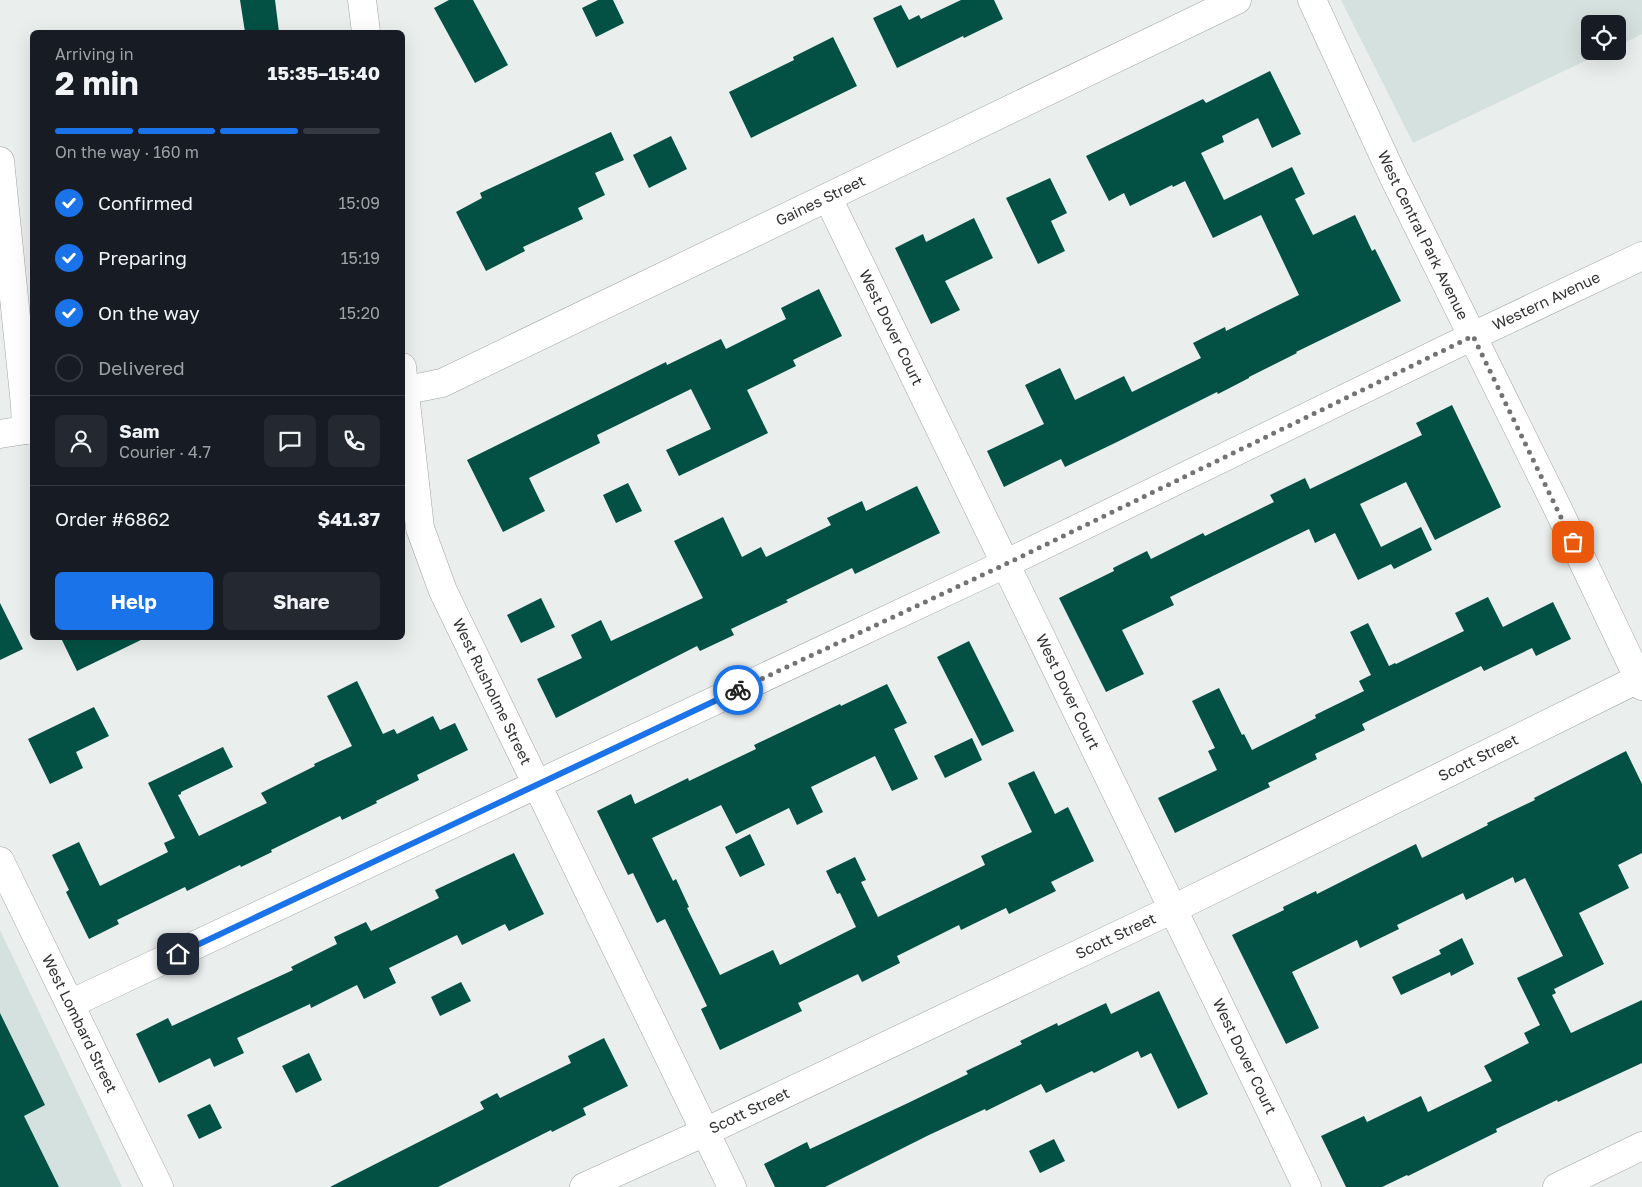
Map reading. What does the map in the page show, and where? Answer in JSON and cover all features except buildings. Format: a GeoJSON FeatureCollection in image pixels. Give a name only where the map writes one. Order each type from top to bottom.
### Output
{"type":"FeatureCollection","features":[{"type":"Feature","properties":{"kind":"street"},"geometry":{"type":"LineString","coordinates":[[362,0],[366,30]]}},
{"type":"Feature","properties":{"kind":"street","name":"Gaines Street"},"geometry":{"type":"LineString","coordinates":[[405,383],[442,383],[1237,0]]}},
{"type":"Feature","properties":{"kind":"street","name":"West Central Park Avenue"},"geometry":{"type":"LineString","coordinates":[[1312,0],[1393,176],[1641,680]]}},
{"type":"Feature","properties":{"kind":"street"},"geometry":{"type":"LineString","coordinates":[[0,161],[26,405],[19,431]]}},
{"type":"Feature","properties":{"kind":"street","name":"West Dover Court"},"geometry":{"type":"LineString","coordinates":[[828,198],[1307,1187]]}},
{"type":"Feature","properties":{"kind":"street","name":"Western Avenue"},"geometry":{"type":"LineString","coordinates":[[70,1004],[1006,564],[1473,336],[1642,256]]}},
{"type":"Feature","properties":{"kind":"street","name":"West Rusholme Street"},"geometry":{"type":"LineString","coordinates":[[405,400],[420,528],[443,591],[732,1187]]}},
{"type":"Feature","properties":{"kind":"street","name":"Scott Street"},"geometry":{"type":"LineString","coordinates":[[584,1187],[705,1132],[1173,909],[1641,680]]}},
{"type":"Feature","properties":{"kind":"street","name":"West Lombard Street"},"geometry":{"type":"LineString","coordinates":[[0,861],[159,1187]]}},
{"type":"Feature","properties":{"kind":"street"},"geometry":{"type":"LineString","coordinates":[[1557,1187],[1642,1146]]}},
{"type":"Feature","properties":{"kind":"shaded area"},"geometry":{"type":"Polygon","coordinates":[[[1341,0],[1642,0],[1642,34],[1626,42],[1626,15],[1581,15],[1581,60],[1587,60],[1413,143],[1341,0]]]}},
{"type":"Feature","properties":{"kind":"shaded area"},"geometry":{"type":"Polygon","coordinates":[[[0,930],[94,1127],[122,1187],[0,1187],[0,930]]]}},
{"type":"Feature","properties":{"kind":"way so far"},"geometry":{"type":"LineString","coordinates":[[738,690],[1006,564],[1473,336],[1573,542]]}},
{"type":"Feature","properties":{"kind":"route"},"geometry":{"type":"LineString","coordinates":[[178,954],[738,690]]}}]}
